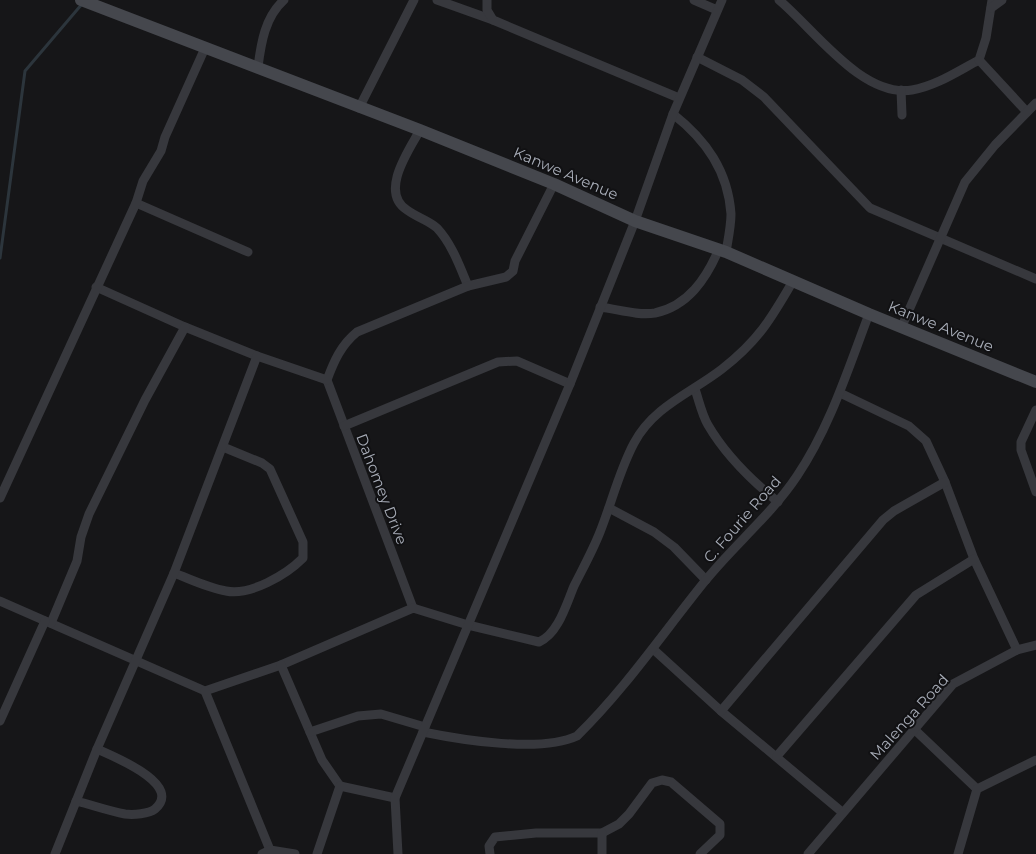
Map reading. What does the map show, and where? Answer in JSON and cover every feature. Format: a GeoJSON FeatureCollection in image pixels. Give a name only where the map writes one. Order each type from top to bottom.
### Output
{"type":"FeatureCollection","features":[{"type":"Feature","properties":{"kind":"main road","name":"Kanwe Avenue"},"geometry":{"type":"LineString","coordinates":[[81,0],[420,130],[554,184],[635,221],[722,251],[869,314],[1036,382]]}},
{"type":"Feature","properties":{"kind":"street"},"geometry":{"type":"LineString","coordinates":[[258,67],[262,36],[276,7],[284,0]]}},
{"type":"Feature","properties":{"kind":"street"},"geometry":{"type":"LineString","coordinates":[[359,108],[414,0]]}},
{"type":"Feature","properties":{"kind":"street"},"geometry":{"type":"LineString","coordinates":[[437,0],[493,20],[679,98]]}},
{"type":"Feature","properties":{"kind":"street"},"geometry":{"type":"LineString","coordinates":[[487,0],[487,10],[493,20]]}},
{"type":"Feature","properties":{"kind":"street"},"geometry":{"type":"LineString","coordinates":[[694,0],[718,10]]}},
{"type":"Feature","properties":{"kind":"street"},"geometry":{"type":"LineString","coordinates":[[398,854],[395,798],[570,384],[635,221],[679,98],[722,0]]}},
{"type":"Feature","properties":{"kind":"street"},"geometry":{"type":"LineString","coordinates":[[779,0],[849,67],[868,81],[901,90],[912,90],[932,84],[979,60],[986,38],[991,4],[1002,0]]}},
{"type":"Feature","properties":{"kind":"street"},"geometry":{"type":"LineString","coordinates":[[0,498],[136,203],[143,181],[161,151],[165,137],[205,48]]}},
{"type":"Feature","properties":{"kind":"street"},"geometry":{"type":"LineString","coordinates":[[697,58],[742,80],[764,97],[870,208],[940,240],[1036,279]]}},
{"type":"Feature","properties":{"kind":"street"},"geometry":{"type":"LineString","coordinates":[[979,60],[1027,112]]}},
{"type":"Feature","properties":{"kind":"street"},"geometry":{"type":"LineString","coordinates":[[901,90],[902,115]]}},
{"type":"Feature","properties":{"kind":"street"},"geometry":{"type":"LineString","coordinates":[[902,326],[964,182],[975,167],[1036,103]]}},
{"type":"Feature","properties":{"kind":"street"},"geometry":{"type":"LineString","coordinates":[[600,307],[654,313],[673,306],[687,297],[701,284],[722,251],[731,216],[728,191],[720,166],[706,144],[673,114]]}},
{"type":"Feature","properties":{"kind":"street"},"geometry":{"type":"LineString","coordinates":[[420,130],[403,162],[397,180],[398,200],[406,210],[435,227],[443,236],[468,286]]}},
{"type":"Feature","properties":{"kind":"street"},"geometry":{"type":"LineString","coordinates":[[96,287],[185,327],[257,356],[327,380],[334,360],[348,340],[357,332],[468,286],[506,277],[513,271],[515,261],[554,184]]}},
{"type":"Feature","properties":{"kind":"street"},"geometry":{"type":"LineString","coordinates":[[136,203],[248,252]]}},
{"type":"Feature","properties":{"kind":"street"},"geometry":{"type":"LineString","coordinates":[[0,601],[134,662],[205,691],[281,665],[413,608],[468,625],[539,642],[546,639],[560,619],[600,534],[624,463],[635,441],[651,418],[677,397],[695,389],[735,358],[760,334],[793,281]]}},
{"type":"Feature","properties":{"kind":"street","name":"C. Fourie Road"},"geometry":{"type":"LineString","coordinates":[[310,732],[358,716],[380,714],[466,741],[504,743],[564,742],[577,736],[654,649],[706,580],[778,502],[814,448],[840,393],[869,314]]}},
{"type":"Feature","properties":{"kind":"street"},"geometry":{"type":"LineString","coordinates":[[0,722],[77,561],[81,537],[89,514],[145,400],[185,327]]}},
{"type":"Feature","properties":{"kind":"street"},"geometry":{"type":"LineString","coordinates":[[55,854],[97,749],[174,573],[257,356]]}},
{"type":"Feature","properties":{"kind":"street"},"geometry":{"type":"LineString","coordinates":[[344,426],[498,362],[517,361],[570,384]]}},
{"type":"Feature","properties":{"kind":"street","name":"Dahomey Drive"},"geometry":{"type":"LineString","coordinates":[[327,380],[413,608]]}},
{"type":"Feature","properties":{"kind":"street"},"geometry":{"type":"LineString","coordinates":[[695,389],[707,424],[728,456],[752,481],[778,502]]}},
{"type":"Feature","properties":{"kind":"street"},"geometry":{"type":"LineString","coordinates":[[840,393],[909,426],[926,441],[945,482],[974,559],[1017,650]]}},
{"type":"Feature","properties":{"kind":"street"},"geometry":{"type":"LineString","coordinates":[[1036,410],[1022,442],[1021,450],[1036,492]]}},
{"type":"Feature","properties":{"kind":"street"},"geometry":{"type":"LineString","coordinates":[[174,573],[224,591],[240,593],[287,573],[303,558],[303,542],[270,469],[262,463],[223,447]]}},
{"type":"Feature","properties":{"kind":"street"},"geometry":{"type":"LineString","coordinates":[[721,711],[882,520],[894,511],[945,482]]}},
{"type":"Feature","properties":{"kind":"street"},"geometry":{"type":"LineString","coordinates":[[609,508],[654,532],[674,547],[706,580]]}},
{"type":"Feature","properties":{"kind":"street"},"geometry":{"type":"LineString","coordinates":[[777,756],[916,595],[974,559]]}},
{"type":"Feature","properties":{"kind":"street","name":"Malenga Road"},"geometry":{"type":"LineString","coordinates":[[808,854],[953,684],[1017,650],[1036,645]]}},
{"type":"Feature","properties":{"kind":"street"},"geometry":{"type":"LineString","coordinates":[[654,649],[721,711],[842,812]]}},
{"type":"Feature","properties":{"kind":"street"},"geometry":{"type":"LineString","coordinates":[[281,665],[322,760],[340,786],[395,798]]}},
{"type":"Feature","properties":{"kind":"street"},"geometry":{"type":"LineString","coordinates":[[205,691],[266,852],[295,854]]}},
{"type":"Feature","properties":{"kind":"street"},"geometry":{"type":"LineString","coordinates":[[915,730],[978,789]]}},
{"type":"Feature","properties":{"kind":"street"},"geometry":{"type":"LineString","coordinates":[[76,801],[126,814],[153,811],[160,804],[161,796],[158,787],[148,775],[137,767],[97,749]]}},
{"type":"Feature","properties":{"kind":"street"},"geometry":{"type":"LineString","coordinates":[[958,854],[978,789],[1036,760]]}},
{"type":"Feature","properties":{"kind":"street"},"geometry":{"type":"LineString","coordinates":[[490,854],[489,846],[495,837],[536,833],[602,834],[624,819],[652,783],[662,780],[671,782],[720,824],[720,835],[700,854]]}},
{"type":"Feature","properties":{"kind":"street"},"geometry":{"type":"LineString","coordinates":[[317,854],[340,786]]}},
{"type":"Feature","properties":{"kind":"street"},"geometry":{"type":"LineString","coordinates":[[602,834],[602,854]]}},
{"type":"Feature","properties":{"kind":"waterway"},"geometry":{"type":"LineString","coordinates":[[0,258],[25,71],[82,4]]}}]}
